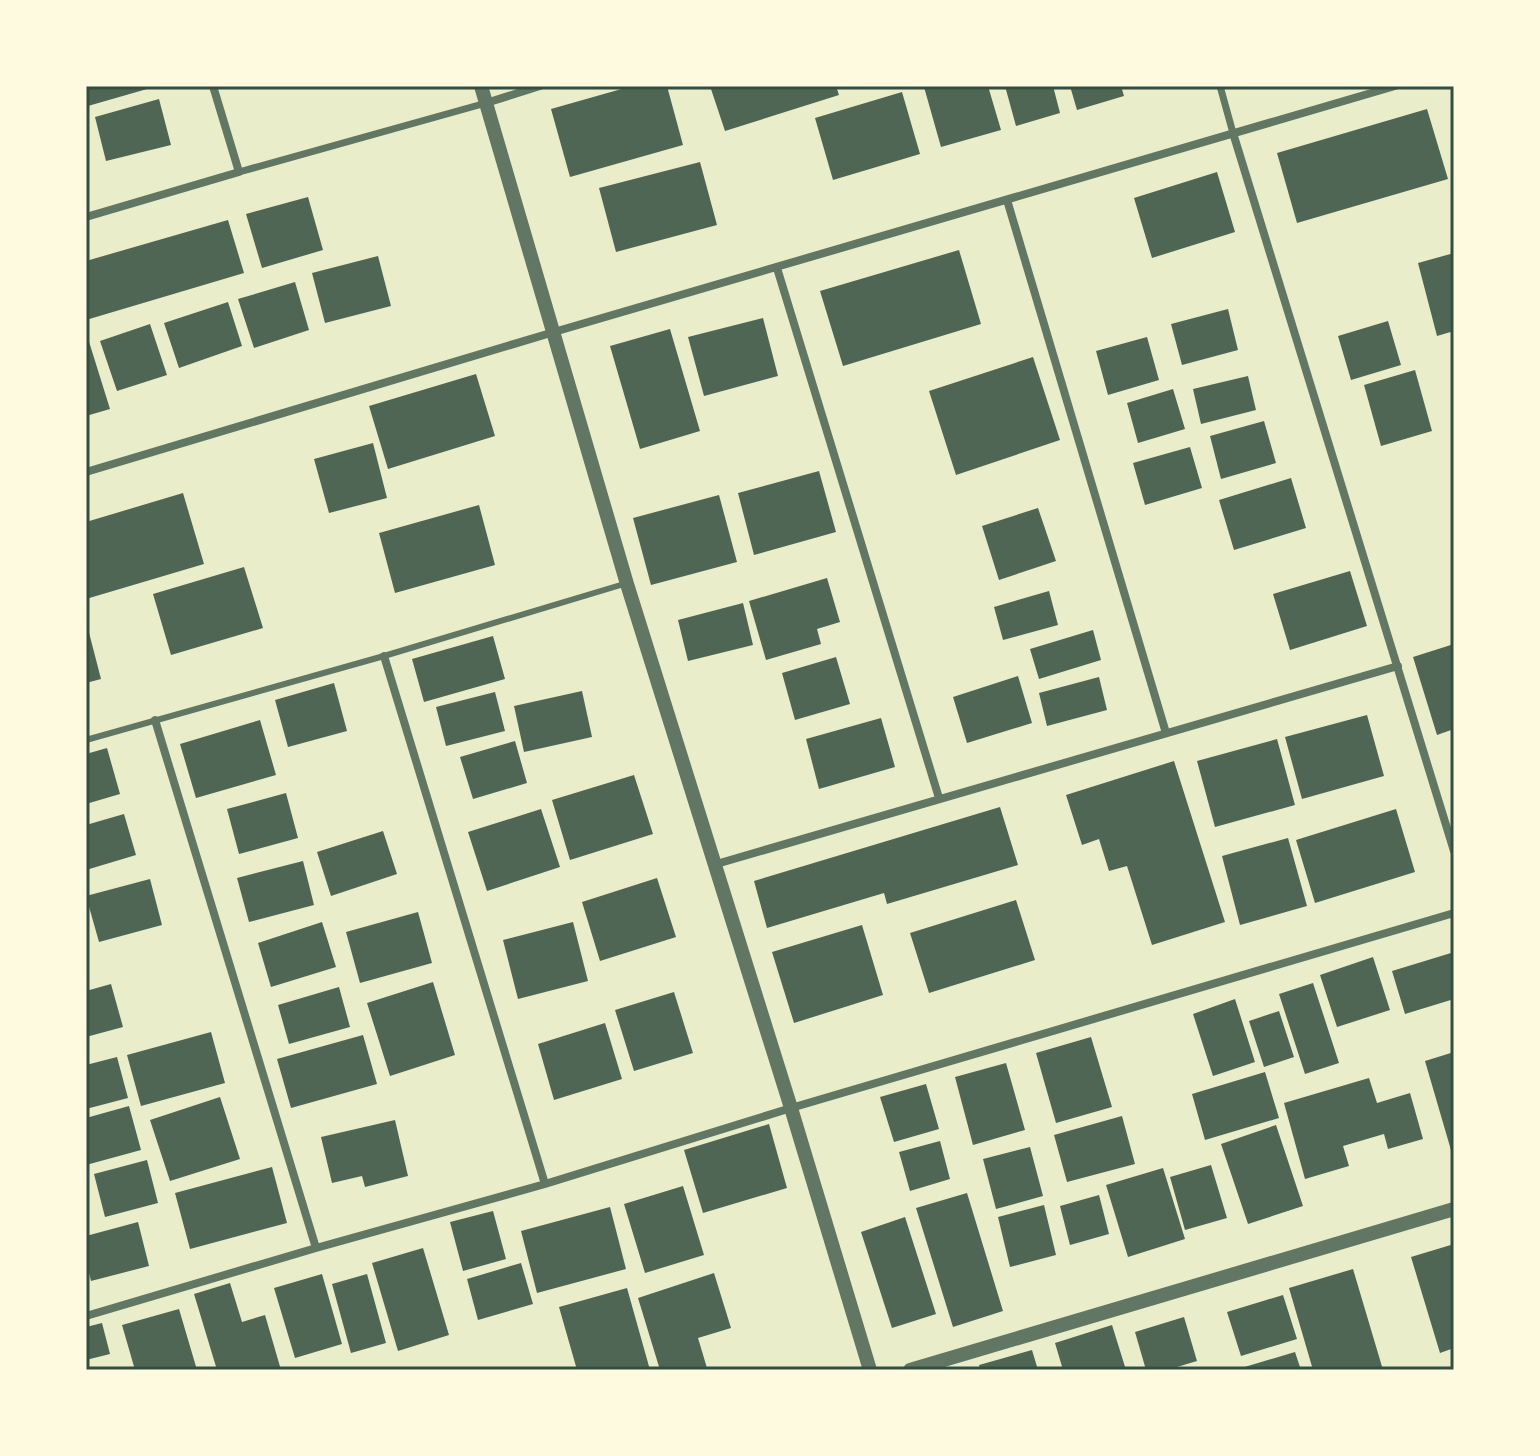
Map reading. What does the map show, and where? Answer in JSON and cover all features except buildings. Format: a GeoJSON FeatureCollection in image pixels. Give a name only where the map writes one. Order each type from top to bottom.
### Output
{"type":"FeatureCollection","features":[{"type":"Feature","properties":{"kind":"street"},"geometry":{"type":"LineString","coordinates":[[213,86],[239,172]]}},
{"type":"Feature","properties":{"kind":"street"},"geometry":{"type":"LineString","coordinates":[[481,86],[627,584],[870,1370]]}},
{"type":"Feature","properties":{"kind":"street"},"geometry":{"type":"LineString","coordinates":[[86,217],[540,86]]}},
{"type":"Feature","properties":{"kind":"street"},"geometry":{"type":"LineString","coordinates":[[1220,86],[1454,851]]}},
{"type":"Feature","properties":{"kind":"street"},"geometry":{"type":"LineString","coordinates":[[86,472],[1395,86]]}},
{"type":"Feature","properties":{"kind":"street"},"geometry":{"type":"LineString","coordinates":[[1007,200],[1166,733]]}},
{"type":"Feature","properties":{"kind":"street"},"geometry":{"type":"LineString","coordinates":[[777,268],[939,798]]}},
{"type":"Feature","properties":{"kind":"street"},"geometry":{"type":"LineString","coordinates":[[384,656],[545,1184]]}},
{"type":"Feature","properties":{"kind":"street"},"geometry":{"type":"LineString","coordinates":[[713,865],[1398,666]]}},
{"type":"Feature","properties":{"kind":"street"},"geometry":{"type":"LineString","coordinates":[[155,720],[316,1248]]}},
{"type":"Feature","properties":{"kind":"street"},"geometry":{"type":"LineString","coordinates":[[86,1316],[545,1184],[791,1108],[1454,913]]}},
{"type":"Feature","properties":{"kind":"street"},"geometry":{"type":"LineString","coordinates":[[910,1370],[1454,1209]]}},
{"type":"Feature","properties":{"kind":"lane"},"geometry":{"type":"LineString","coordinates":[[86,740],[627,584]]}}]}
